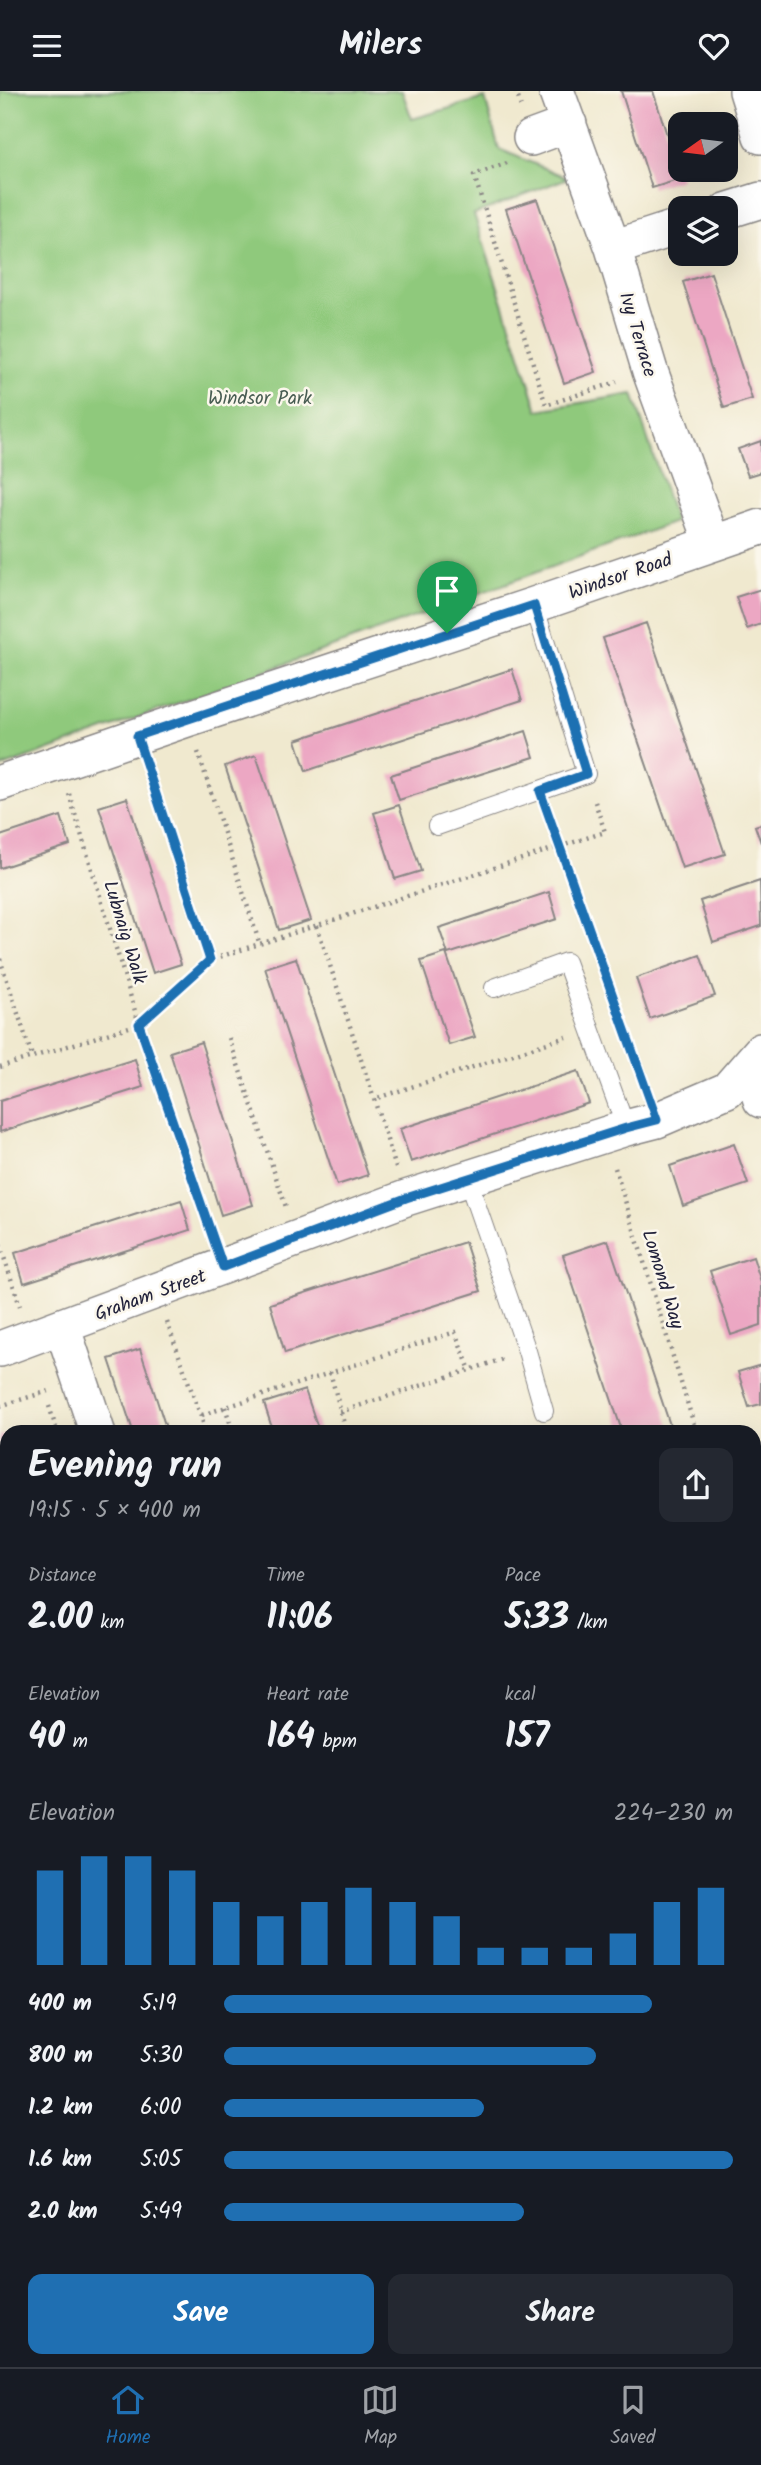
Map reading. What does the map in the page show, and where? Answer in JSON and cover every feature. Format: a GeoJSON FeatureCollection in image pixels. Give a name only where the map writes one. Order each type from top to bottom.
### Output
{"type":"FeatureCollection","features":[{"type":"Feature","properties":{"kind":"street"},"geometry":{"type":"LineString","coordinates":[[747,91],[761,136]]}},
{"type":"Feature","properties":{"kind":"street","name":"Ivy Terrace"},"geometry":{"type":"LineString","coordinates":[[531,138],[563,108],[613,249],[650,371],[712,542]]}},
{"type":"Feature","properties":{"kind":"street"},"geometry":{"type":"LineString","coordinates":[[738,207],[761,200]]}},
{"type":"Feature","properties":{"kind":"street"},"geometry":{"type":"LineString","coordinates":[[613,249],[668,230]]}},
{"type":"Feature","properties":{"kind":"street","name":"Windsor Road"},"geometry":{"type":"LineString","coordinates":[[0,783],[761,527]]}},
{"type":"Feature","properties":{"kind":"street"},"geometry":{"type":"LineString","coordinates":[[756,1058],[761,1100]]}},
{"type":"Feature","properties":{"kind":"street","name":"Graham Street"},"geometry":{"type":"LineString","coordinates":[[0,1349],[406,1198],[630,1127],[727,1090],[756,1058]]}},
{"type":"Feature","properties":{"kind":"street"},"geometry":{"type":"LineString","coordinates":[[62,1326],[95,1425]]}},
{"type":"Feature","properties":{"kind":"lane"},"geometry":{"type":"LineString","coordinates":[[437,826],[586,774],[534,605]]}},
{"type":"Feature","properties":{"kind":"lane"},"geometry":{"type":"LineString","coordinates":[[494,988],[566,962],[630,1127]]}},
{"type":"Feature","properties":{"kind":"lane"},"geometry":{"type":"LineString","coordinates":[[467,1178],[527,1351],[544,1411]]}},
{"type":"Feature","properties":{"kind":"path"},"geometry":{"type":"LineString","coordinates":[[516,91],[531,138],[531,156],[474,175],[546,405],[650,371]]}},
{"type":"Feature","properties":{"kind":"path"},"geometry":{"type":"LineString","coordinates":[[187,719],[260,945]]}},
{"type":"Feature","properties":{"kind":"path"},"geometry":{"type":"LineString","coordinates":[[137,736],[210,960]]}},
{"type":"Feature","properties":{"kind":"path","name":"Lubnaig Walk"},"geometry":{"type":"LineString","coordinates":[[59,763],[139,1024],[223,1267]]}},
{"type":"Feature","properties":{"kind":"path"},"geometry":{"type":"LineString","coordinates":[[0,1067],[139,1024],[210,960],[606,832],[586,774]]}},
{"type":"Feature","properties":{"kind":"path","name":"Lomond Way"},"geometry":{"type":"LineString","coordinates":[[540,791],[560,846],[630,1127],[695,1425]]}},
{"type":"Feature","properties":{"kind":"path"},"geometry":{"type":"LineString","coordinates":[[317,926],[406,1198]]}},
{"type":"Feature","properties":{"kind":"path"},"geometry":{"type":"LineString","coordinates":[[0,959],[32,1056]]}},
{"type":"Feature","properties":{"kind":"path"},"geometry":{"type":"LineString","coordinates":[[374,1099],[590,1029]]}},
{"type":"Feature","properties":{"kind":"path"},"geometry":{"type":"LineString","coordinates":[[229,1038],[297,1240]]}},
{"type":"Feature","properties":{"kind":"path"},"geometry":{"type":"LineString","coordinates":[[155,1292],[204,1425]]}},
{"type":"Feature","properties":{"kind":"path"},"geometry":{"type":"LineString","coordinates":[[202,1415],[455,1332],[470,1370]]}},
{"type":"Feature","properties":{"kind":"path"},"geometry":{"type":"LineString","coordinates":[[340,1412],[527,1351]]}},
{"type":"Feature","properties":{"kind":"path"},"geometry":{"type":"LineString","coordinates":[[330,1373],[344,1425]]}},
{"type":"Feature","properties":{"kind":"path"},"geometry":{"type":"LineString","coordinates":[[0,1406],[80,1381]]}},
{"type":"Feature","properties":{"kind":"path"},"geometry":{"type":"LineString","coordinates":[[225,1407],[231,1425]]}},
{"type":"Feature","properties":{"kind":"green space","name":"Windsor Park"},"geometry":{"type":"Polygon","coordinates":[[[0,91],[402,91],[412,119],[485,98],[499,149],[568,178],[474,214],[538,410],[633,394],[675,522],[0,768],[0,91]]]}},
{"type":"Feature","properties":{"kind":"building"},"geometry":{"type":"Polygon","coordinates":[[[621,91],[653,91],[668,138],[668,182],[671,182],[652,188],[621,91]]]}},
{"type":"Feature","properties":{"kind":"building"},"geometry":{"type":"Polygon","coordinates":[[[537,199],[596,372],[564,383],[506,209],[537,199]]]}},
{"type":"Feature","properties":{"kind":"building"},"geometry":{"type":"Polygon","coordinates":[[[711,273],[752,399],[724,408],[683,282],[711,273]]]}},
{"type":"Feature","properties":{"kind":"building"},"geometry":{"type":"Polygon","coordinates":[[[761,441],[761,472],[748,476],[738,449],[761,441]]]}},
{"type":"Feature","properties":{"kind":"building"},"geometry":{"type":"Polygon","coordinates":[[[761,589],[761,624],[747,629],[736,597],[761,589]]]}},
{"type":"Feature","properties":{"kind":"building"},"geometry":{"type":"Polygon","coordinates":[[[646,623],[725,854],[682,868],[603,638],[646,623]]]}},
{"type":"Feature","properties":{"kind":"building"},"geometry":{"type":"Polygon","coordinates":[[[512,669],[522,700],[306,771],[296,740],[512,669]]]}},
{"type":"Feature","properties":{"kind":"building"},"geometry":{"type":"Polygon","coordinates":[[[526,731],[534,757],[399,800],[391,775],[526,731]]]}},
{"type":"Feature","properties":{"kind":"building"},"geometry":{"type":"Polygon","coordinates":[[[256,755],[311,920],[279,930],[225,766],[256,755]]]}},
{"type":"Feature","properties":{"kind":"building"},"geometry":{"type":"Polygon","coordinates":[[[127,798],[181,964],[153,973],[99,807],[127,798]]]}},
{"type":"Feature","properties":{"kind":"building"},"geometry":{"type":"Polygon","coordinates":[[[399,805],[421,871],[395,879],[374,813],[399,805]]]}},
{"type":"Feature","properties":{"kind":"building"},"geometry":{"type":"Polygon","coordinates":[[[61,816],[70,845],[0,868],[0,836],[61,816]]]}},
{"type":"Feature","properties":{"kind":"building"},"geometry":{"type":"Polygon","coordinates":[[[761,824],[761,843],[755,826],[761,824]]]}},
{"type":"Feature","properties":{"kind":"building"},"geometry":{"type":"Polygon","coordinates":[[[760,881],[761,926],[713,942],[700,901],[760,881]]]}},
{"type":"Feature","properties":{"kind":"building"},"geometry":{"type":"Polygon","coordinates":[[[549,892],[557,919],[448,954],[439,928],[549,892]]]}},
{"type":"Feature","properties":{"kind":"building"},"geometry":{"type":"Polygon","coordinates":[[[446,953],[475,1037],[449,1045],[421,961],[446,953]]]}},
{"type":"Feature","properties":{"kind":"building"},"geometry":{"type":"Polygon","coordinates":[[[700,955],[715,996],[650,1019],[636,978],[700,955]]]}},
{"type":"Feature","properties":{"kind":"building"},"geometry":{"type":"Polygon","coordinates":[[[296,958],[368,1175],[337,1185],[265,968],[296,958]]]}},
{"type":"Feature","properties":{"kind":"building"},"geometry":{"type":"Polygon","coordinates":[[[201,1042],[253,1205],[221,1215],[170,1052],[201,1042]]]}},
{"type":"Feature","properties":{"kind":"building"},"geometry":{"type":"Polygon","coordinates":[[[135,1059],[143,1087],[0,1132],[0,1101],[135,1059]]]}},
{"type":"Feature","properties":{"kind":"building"},"geometry":{"type":"Polygon","coordinates":[[[578,1071],[589,1103],[411,1162],[400,1129],[578,1071]]]}},
{"type":"Feature","properties":{"kind":"building"},"geometry":{"type":"Polygon","coordinates":[[[734,1144],[748,1184],[683,1206],[670,1166],[734,1144]]]}},
{"type":"Feature","properties":{"kind":"building"},"geometry":{"type":"Polygon","coordinates":[[[181,1200],[190,1230],[24,1283],[15,1253],[181,1200]]]}},
{"type":"Feature","properties":{"kind":"building"},"geometry":{"type":"Polygon","coordinates":[[[608,1240],[670,1425],[620,1425],[563,1255],[608,1240]]]}},
{"type":"Feature","properties":{"kind":"building"},"geometry":{"type":"Polygon","coordinates":[[[465,1242],[481,1291],[285,1353],[270,1304],[465,1242]]]}},
{"type":"Feature","properties":{"kind":"building"},"geometry":{"type":"Polygon","coordinates":[[[753,1257],[761,1282],[761,1325],[731,1335],[710,1271],[753,1257]]]}},
{"type":"Feature","properties":{"kind":"building"},"geometry":{"type":"Polygon","coordinates":[[[140,1349],[165,1425],[131,1425],[109,1359],[140,1349]]]}},
{"type":"Feature","properties":{"kind":"building"},"geometry":{"type":"Polygon","coordinates":[[[761,1365],[761,1404],[749,1407],[738,1372],[761,1365]]]}},
{"type":"Feature","properties":{"kind":"building"},"geometry":{"type":"Polygon","coordinates":[[[305,1390],[317,1425],[271,1425],[264,1403],[305,1390]]]}},
{"type":"Feature","properties":{"kind":"route"},"geometry":{"type":"LineString","coordinates":[[534,605],[586,774],[540,791],[657,1120],[406,1198],[223,1267],[139,1024],[210,960],[137,736],[447,633],[534,605]]}}]}
